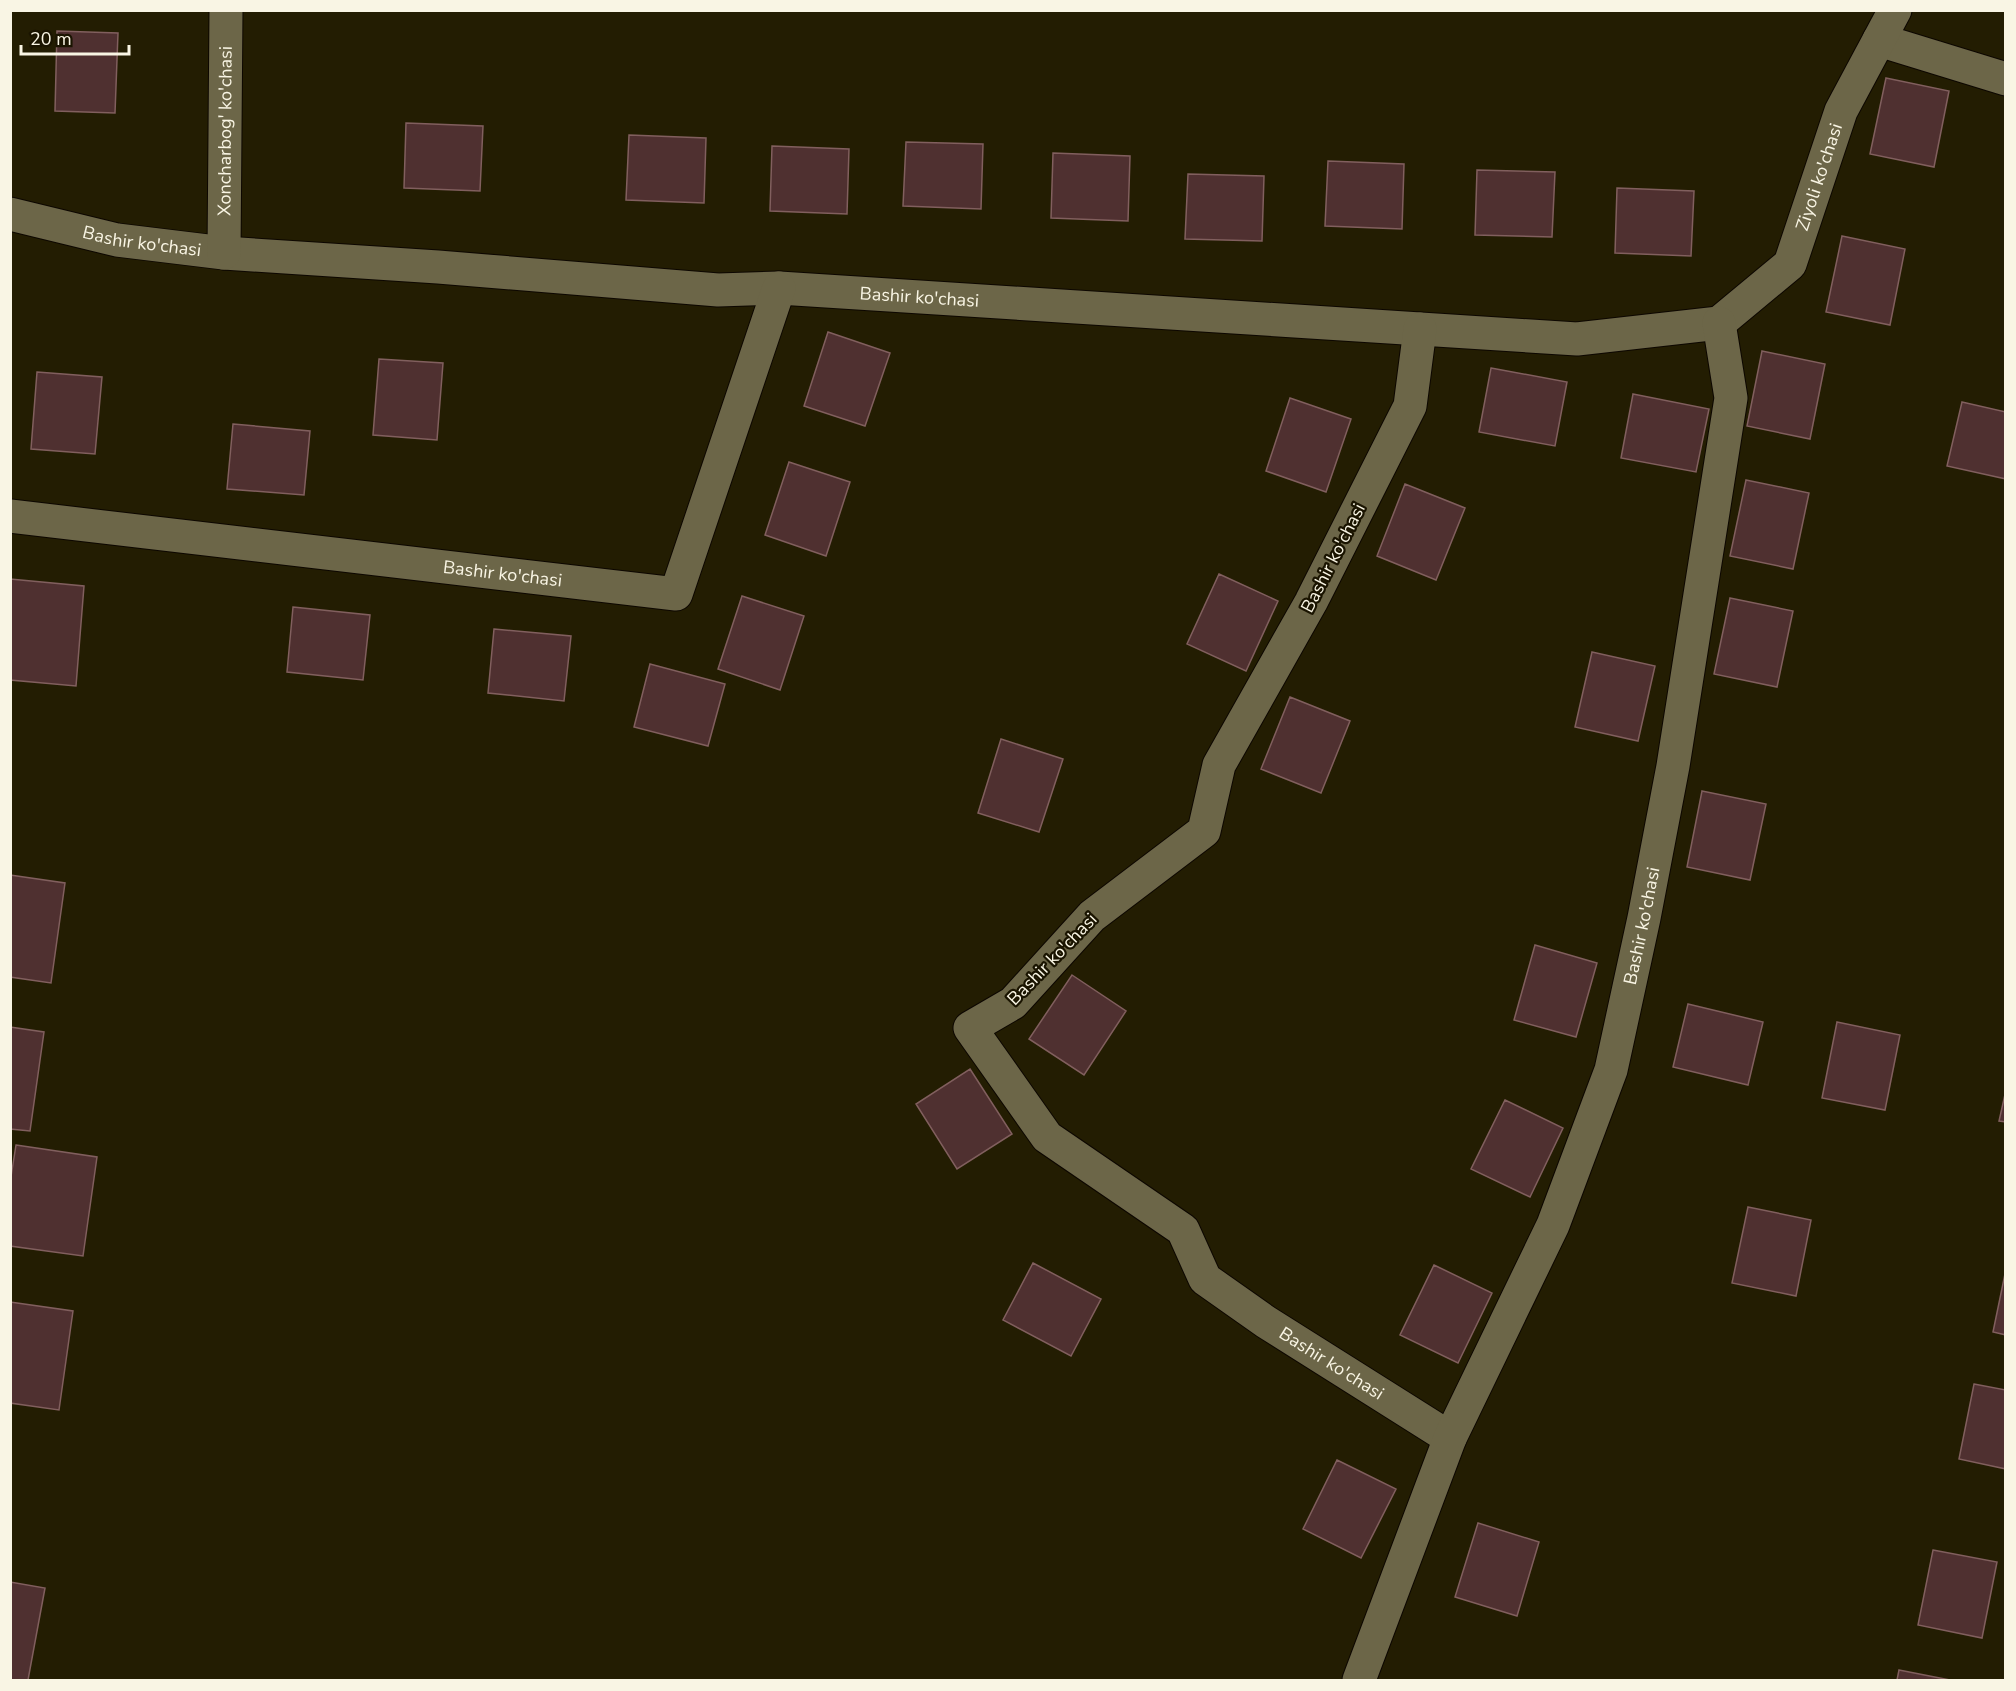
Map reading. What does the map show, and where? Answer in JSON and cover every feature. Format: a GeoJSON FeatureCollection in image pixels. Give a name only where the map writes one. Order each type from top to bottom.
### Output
{"type":"FeatureCollection","features":[{"type":"Feature","properties":{"kind":"street","name":"Xoncharbog' ko'chasi"},"geometry":{"type":"LineString","coordinates":[[224,253],[226,10]]}},
{"type":"Feature","properties":{"kind":"street","name":"Ziyoli ko'chasi"},"geometry":{"type":"LineString","coordinates":[[1719,323],[1790,264],[1841,111],[1895,10]]}},
{"type":"Feature","properties":{"kind":"street"},"geometry":{"type":"LineString","coordinates":[[1879,40],[2006,79]]}},
{"type":"Feature","properties":{"kind":"street","name":"Bashir ko'chasi"},"geometry":{"type":"LineString","coordinates":[[10,214],[117,240],[224,253],[438,267],[718,290],[779,288],[1577,339],[1719,323],[1731,398],[1673,766],[1644,918],[1611,1070],[1553,1225],[1450,1438],[1359,1680]]}},
{"type":"Feature","properties":{"kind":"street","name":"Bashir ko'chasi"},"geometry":{"type":"LineString","coordinates":[[10,516],[676,594],[779,288]]}},
{"type":"Feature","properties":{"kind":"street","name":"Bashir ko'chasi"},"geometry":{"type":"LineString","coordinates":[[1420,329],[1410,406],[1311,602],[1219,765],[1204,831],[1092,916],[1013,1003],[970,1028],[1047,1137],[1183,1230],[1205,1279],[1266,1322],[1450,1438]]}},
{"type":"Feature","properties":{"kind":"building"},"geometry":{"type":"Polygon","coordinates":[[[57,31],[118,33],[115,113],[55,111],[57,31]]]}},
{"type":"Feature","properties":{"kind":"building"},"geometry":{"type":"Polygon","coordinates":[[[1886,78],[1949,91],[1934,167],[1870,154],[1886,78]]]}},
{"type":"Feature","properties":{"kind":"building"},"geometry":{"type":"Polygon","coordinates":[[[406,123],[483,126],[480,191],[404,188],[406,123]]]}},
{"type":"Feature","properties":{"kind":"building"},"geometry":{"type":"Polygon","coordinates":[[[629,135],[706,138],[704,203],[626,200],[629,135]]]}},
{"type":"Feature","properties":{"kind":"building"},"geometry":{"type":"Polygon","coordinates":[[[906,142],[983,144],[981,209],[903,206],[906,142]]]}},
{"type":"Feature","properties":{"kind":"building"},"geometry":{"type":"Polygon","coordinates":[[[772,146],[849,149],[847,214],[770,211],[772,146]]]}},
{"type":"Feature","properties":{"kind":"building"},"geometry":{"type":"Polygon","coordinates":[[[1053,153],[1130,156],[1128,221],[1051,218],[1053,153]]]}},
{"type":"Feature","properties":{"kind":"building"},"geometry":{"type":"Polygon","coordinates":[[[1328,161],[1404,164],[1402,229],[1325,226],[1328,161]]]}},
{"type":"Feature","properties":{"kind":"building"},"geometry":{"type":"Polygon","coordinates":[[[1477,170],[1555,172],[1552,237],[1475,235],[1477,170]]]}},
{"type":"Feature","properties":{"kind":"building"},"geometry":{"type":"Polygon","coordinates":[[[1188,174],[1264,176],[1262,241],[1185,239],[1188,174]]]}},
{"type":"Feature","properties":{"kind":"building"},"geometry":{"type":"Polygon","coordinates":[[[1617,188],[1694,191],[1691,256],[1615,253],[1617,188]]]}},
{"type":"Feature","properties":{"kind":"building"},"geometry":{"type":"Polygon","coordinates":[[[1842,236],[1905,249],[1890,325],[1826,312],[1842,236]]]}},
{"type":"Feature","properties":{"kind":"building"},"geometry":{"type":"Polygon","coordinates":[[[828,332],[890,353],[865,426],[804,406],[828,332]]]}},
{"type":"Feature","properties":{"kind":"building"},"geometry":{"type":"Polygon","coordinates":[[[1762,351],[1825,364],[1810,439],[1747,426],[1762,351]]]}},
{"type":"Feature","properties":{"kind":"building"},"geometry":{"type":"Polygon","coordinates":[[[379,359],[443,363],[437,440],[373,435],[379,359]]]}},
{"type":"Feature","properties":{"kind":"building"},"geometry":{"type":"Polygon","coordinates":[[[1491,368],[1567,382],[1555,446],[1479,432],[1491,368]]]}},
{"type":"Feature","properties":{"kind":"building"},"geometry":{"type":"Polygon","coordinates":[[[37,372],[102,377],[95,454],[31,449],[37,372]]]}},
{"type":"Feature","properties":{"kind":"building"},"geometry":{"type":"Polygon","coordinates":[[[1633,394],[1709,409],[1696,472],[1621,458],[1633,394]]]}},
{"type":"Feature","properties":{"kind":"building"},"geometry":{"type":"Polygon","coordinates":[[[1290,398],[1351,419],[1326,492],[1266,471],[1290,398]]]}},
{"type":"Feature","properties":{"kind":"building"},"geometry":{"type":"Polygon","coordinates":[[[1962,402],[2006,412],[2006,479],[1947,466],[1962,402]]]}},
{"type":"Feature","properties":{"kind":"building"},"geometry":{"type":"Polygon","coordinates":[[[233,424],[310,431],[304,495],[227,489],[233,424]]]}},
{"type":"Feature","properties":{"kind":"building"},"geometry":{"type":"Polygon","coordinates":[[[789,462],[850,482],[826,556],[765,535],[789,462]]]}},
{"type":"Feature","properties":{"kind":"building"},"geometry":{"type":"Polygon","coordinates":[[[1746,480],[1809,493],[1793,569],[1730,556],[1746,480]]]}},
{"type":"Feature","properties":{"kind":"building"},"geometry":{"type":"Polygon","coordinates":[[[1405,484],[1465,508],[1436,580],[1377,556],[1405,484]]]}},
{"type":"Feature","properties":{"kind":"building"},"geometry":{"type":"Polygon","coordinates":[[[1219,574],[1278,601],[1246,671],[1187,644],[1219,574]]]}},
{"type":"Feature","properties":{"kind":"building"},"geometry":{"type":"Polygon","coordinates":[[[10,579],[84,586],[76,686],[10,680],[10,579]]]}},
{"type":"Feature","properties":{"kind":"building"},"geometry":{"type":"Polygon","coordinates":[[[742,596],[804,616],[780,690],[718,669],[742,596]]]}},
{"type":"Feature","properties":{"kind":"building"},"geometry":{"type":"Polygon","coordinates":[[[1730,598],[1793,611],[1777,687],[1714,674],[1730,598]]]}},
{"type":"Feature","properties":{"kind":"building"},"geometry":{"type":"Polygon","coordinates":[[[293,607],[370,615],[363,680],[287,672],[293,607]]]}},
{"type":"Feature","properties":{"kind":"building"},"geometry":{"type":"Polygon","coordinates":[[[494,629],[571,636],[564,701],[488,693],[494,629]]]}},
{"type":"Feature","properties":{"kind":"building"},"geometry":{"type":"Polygon","coordinates":[[[1592,652],[1655,666],[1638,741],[1575,727],[1592,652]]]}},
{"type":"Feature","properties":{"kind":"building"},"geometry":{"type":"Polygon","coordinates":[[[650,664],[725,684],[708,746],[634,727],[650,664]]]}},
{"type":"Feature","properties":{"kind":"building"},"geometry":{"type":"Polygon","coordinates":[[[1290,697],[1350,721],[1321,793],[1261,769],[1290,697]]]}},
{"type":"Feature","properties":{"kind":"building"},"geometry":{"type":"Polygon","coordinates":[[[1001,739],[1063,759],[1039,832],[978,813],[1001,739]]]}},
{"type":"Feature","properties":{"kind":"building"},"geometry":{"type":"Polygon","coordinates":[[[1702,791],[1766,804],[1750,880],[1687,867],[1702,791]]]}},
{"type":"Feature","properties":{"kind":"building"},"geometry":{"type":"Polygon","coordinates":[[[10,875],[65,883],[51,983],[10,977],[10,875]]]}},
{"type":"Feature","properties":{"kind":"building"},"geometry":{"type":"Polygon","coordinates":[[[1535,945],[1597,963],[1576,1037],[1514,1020],[1535,945]]]}},
{"type":"Feature","properties":{"kind":"building"},"geometry":{"type":"Polygon","coordinates":[[[1072,975],[1126,1011],[1084,1075],[1029,1039],[1072,975]]]}},
{"type":"Feature","properties":{"kind":"building"},"geometry":{"type":"Polygon","coordinates":[[[1688,1004],[1763,1022],[1748,1085],[1673,1067],[1688,1004]]]}},
{"type":"Feature","properties":{"kind":"building"},"geometry":{"type":"Polygon","coordinates":[[[1837,1022],[1900,1035],[1885,1110],[1822,1098],[1837,1022]]]}},
{"type":"Feature","properties":{"kind":"building"},"geometry":{"type":"Polygon","coordinates":[[[10,1027],[44,1032],[30,1131],[10,1129],[10,1027]]]}},
{"type":"Feature","properties":{"kind":"building"},"geometry":{"type":"Polygon","coordinates":[[[970,1069],[1012,1134],[957,1169],[916,1104],[970,1069]]]}},
{"type":"Feature","properties":{"kind":"building"},"geometry":{"type":"Polygon","coordinates":[[[2006,1090],[2006,1122],[1999,1121],[2006,1090]]]}},
{"type":"Feature","properties":{"kind":"building"},"geometry":{"type":"Polygon","coordinates":[[[1505,1100],[1563,1128],[1530,1197],[1471,1169],[1505,1100]]]}},
{"type":"Feature","properties":{"kind":"building"},"geometry":{"type":"Polygon","coordinates":[[[16,1145],[97,1157],[83,1256],[10,1246],[10,1183],[16,1145]]]}},
{"type":"Feature","properties":{"kind":"building"},"geometry":{"type":"Polygon","coordinates":[[[1748,1207],[1811,1220],[1796,1296],[1732,1283],[1748,1207]]]}},
{"type":"Feature","properties":{"kind":"building"},"geometry":{"type":"Polygon","coordinates":[[[1033,1263],[1101,1299],[1071,1356],[1003,1320],[1033,1263]]]}},
{"type":"Feature","properties":{"kind":"building"},"geometry":{"type":"Polygon","coordinates":[[[1434,1265],[1492,1293],[1458,1363],[1400,1335],[1434,1265]]]}},
{"type":"Feature","properties":{"kind":"building"},"geometry":{"type":"Polygon","coordinates":[[[2006,1269],[2006,1335],[1993,1332],[2006,1269]]]}},
{"type":"Feature","properties":{"kind":"building"},"geometry":{"type":"Polygon","coordinates":[[[10,1302],[73,1311],[59,1410],[10,1403],[10,1302]]]}},
{"type":"Feature","properties":{"kind":"building"},"geometry":{"type":"Polygon","coordinates":[[[1974,1384],[2006,1390],[2006,1469],[1959,1459],[1974,1384]]]}},
{"type":"Feature","properties":{"kind":"building"},"geometry":{"type":"Polygon","coordinates":[[[1337,1460],[1396,1489],[1361,1558],[1303,1529],[1337,1460]]]}},
{"type":"Feature","properties":{"kind":"building"},"geometry":{"type":"Polygon","coordinates":[[[1478,1523],[1539,1542],[1517,1616],[1455,1597],[1478,1523]]]}},
{"type":"Feature","properties":{"kind":"building"},"geometry":{"type":"Polygon","coordinates":[[[1933,1550],[1997,1562],[1982,1638],[1918,1625],[1933,1550]]]}},
{"type":"Feature","properties":{"kind":"building"},"geometry":{"type":"Polygon","coordinates":[[[10,1582],[45,1588],[28,1680],[10,1680],[10,1582]]]}},
{"type":"Feature","properties":{"kind":"building"},"geometry":{"type":"Polygon","coordinates":[[[1899,1670],[1950,1680],[1897,1680],[1899,1670]]]}}]}
